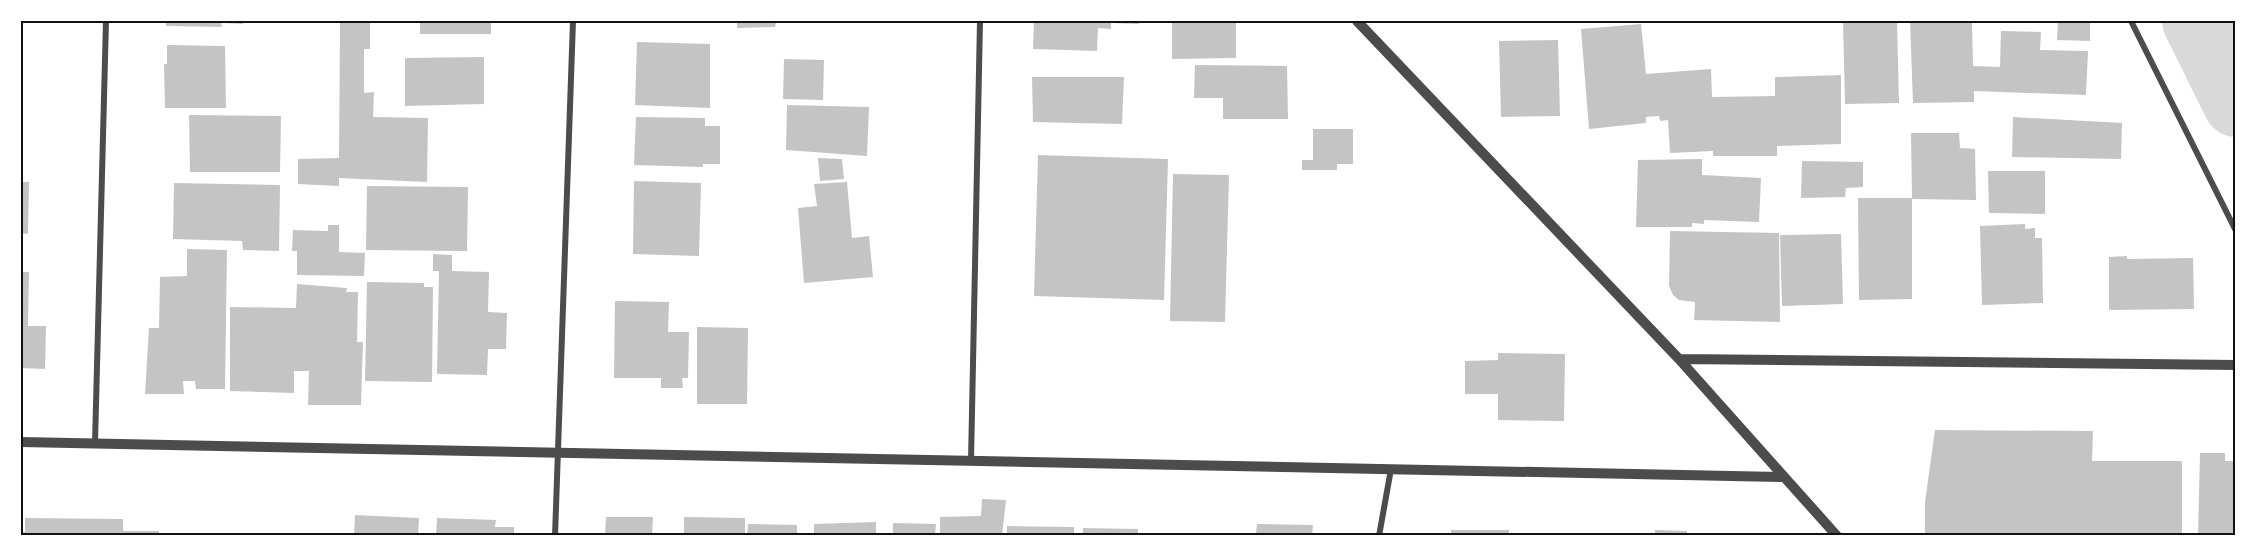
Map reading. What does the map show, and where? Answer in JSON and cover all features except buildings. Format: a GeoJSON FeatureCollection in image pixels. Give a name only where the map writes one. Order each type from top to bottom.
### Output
{"type":"FeatureCollection","features":[{"type":"Feature","properties":{"kind":"street"},"geometry":{"type":"LineString","coordinates":[[95,443],[106,21]]}},
{"type":"Feature","properties":{"kind":"street"},"geometry":{"type":"LineString","coordinates":[[555,536],[573,21]]}},
{"type":"Feature","properties":{"kind":"street"},"geometry":{"type":"LineString","coordinates":[[970,461],[980,21]]}},
{"type":"Feature","properties":{"kind":"street"},"geometry":{"type":"LineString","coordinates":[[1357,21],[1679,359],[1837,536]]}},
{"type":"Feature","properties":{"kind":"street"},"geometry":{"type":"LineString","coordinates":[[2131,21],[2236,231]]}},
{"type":"Feature","properties":{"kind":"street"},"geometry":{"type":"LineString","coordinates":[[1679,359],[2236,365]]}},
{"type":"Feature","properties":{"kind":"street"},"geometry":{"type":"LineString","coordinates":[[21,442],[1783,477]]}},
{"type":"Feature","properties":{"kind":"street"},"geometry":{"type":"LineString","coordinates":[[1379,536],[1391,469]]}},
{"type":"Feature","properties":{"kind":"waterway"},"geometry":{"type":"LineString","coordinates":[[2195,21],[2236,104]]}}]}
